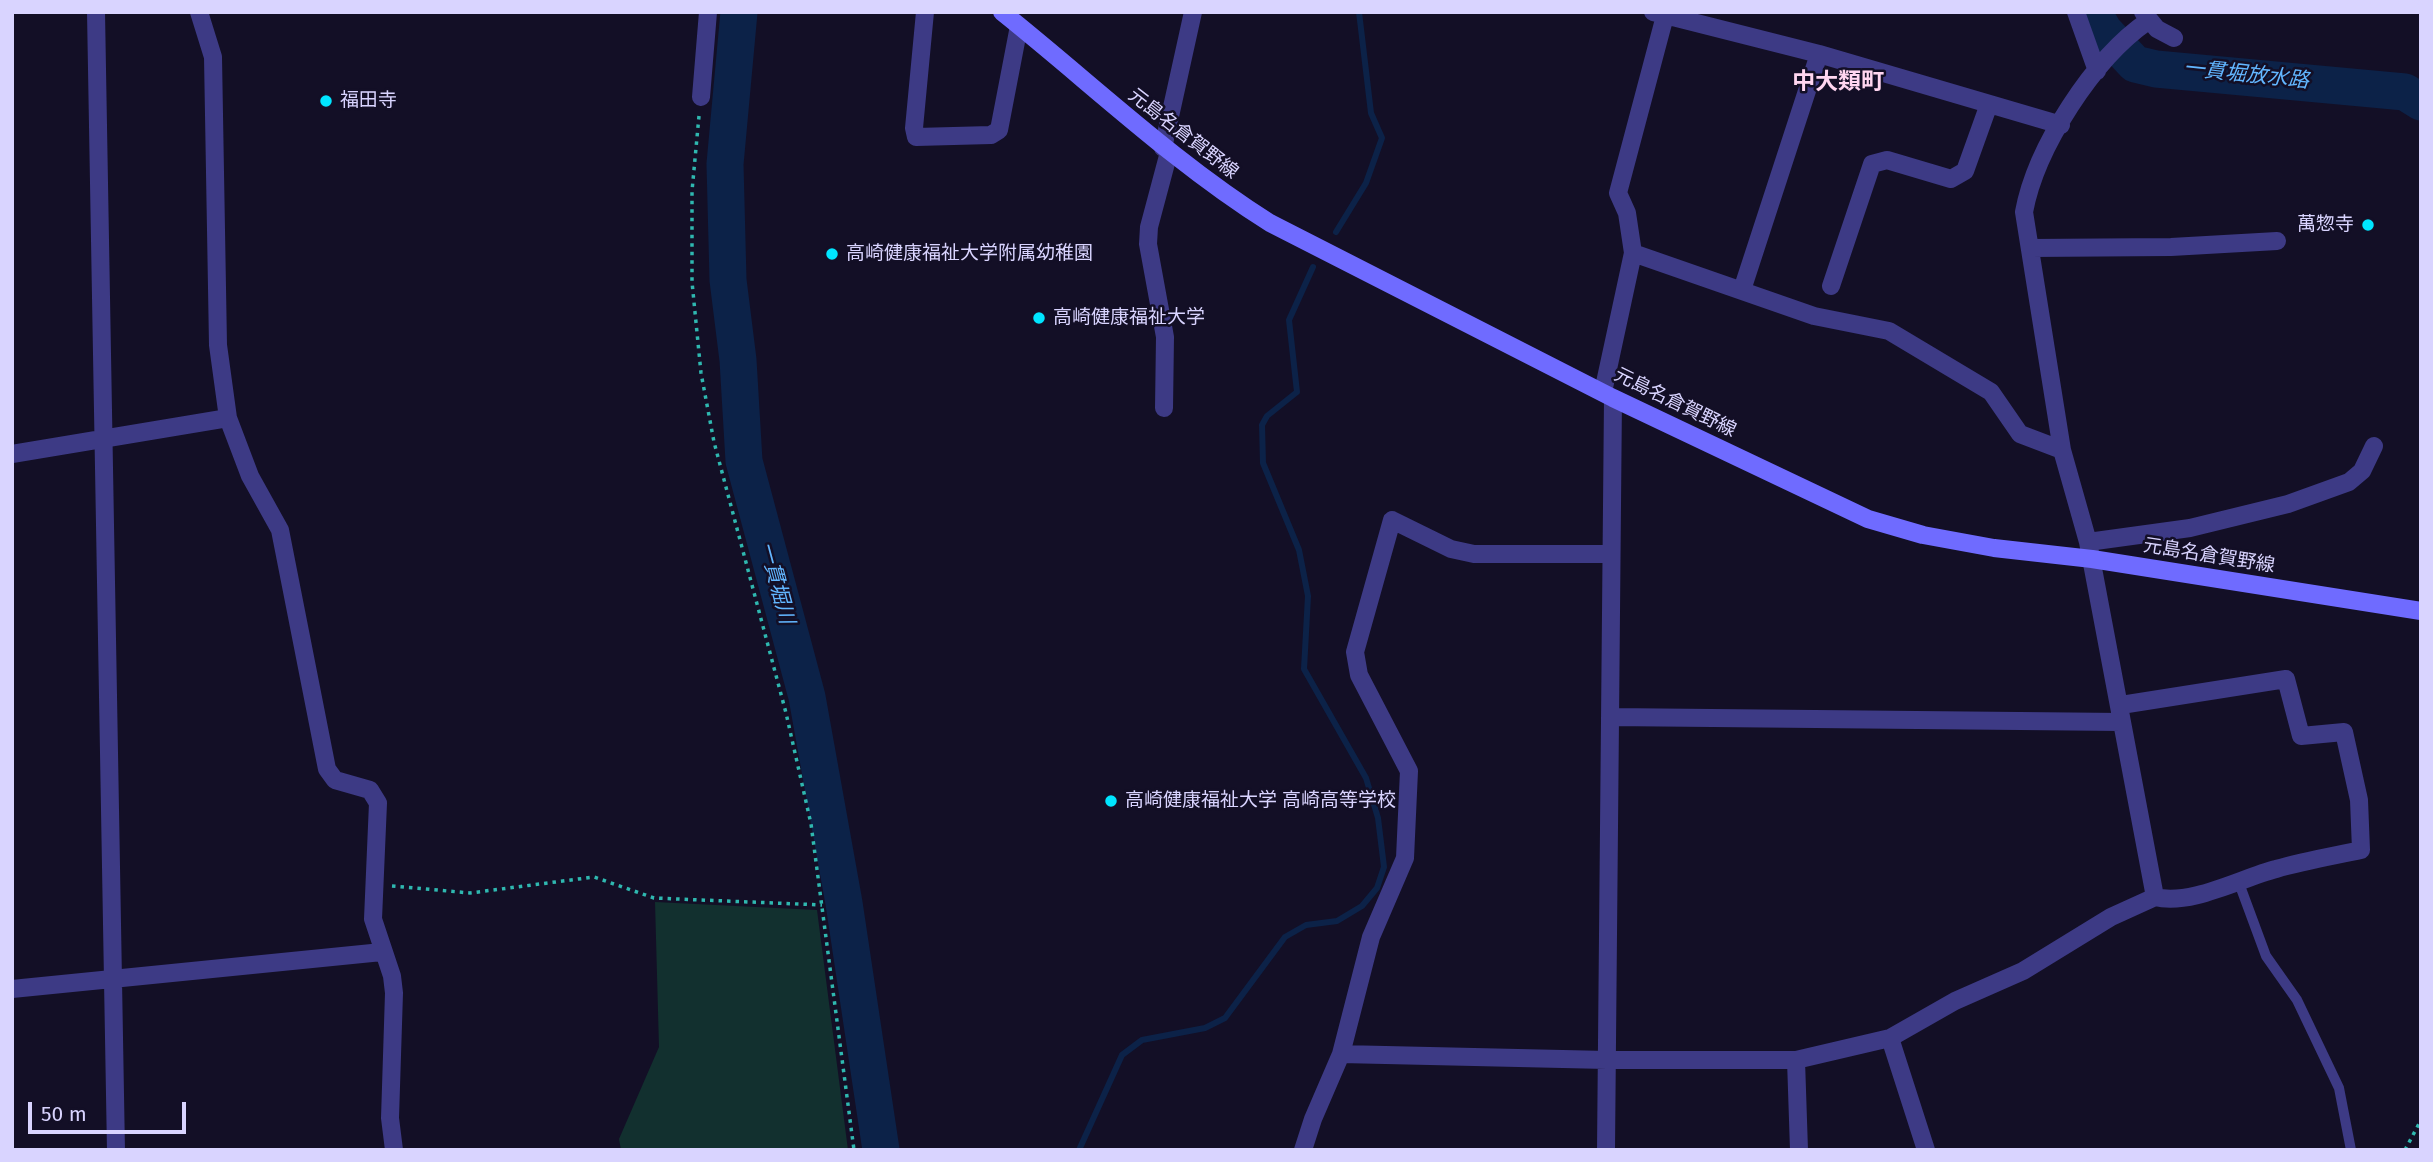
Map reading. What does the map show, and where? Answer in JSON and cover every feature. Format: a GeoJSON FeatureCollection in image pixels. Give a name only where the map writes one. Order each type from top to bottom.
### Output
{"type":"FeatureCollection","features":[{"type":"Feature","properties":{"kind":"main road","name":"元島名倉賀野線"},"geometry":{"type":"LineString","coordinates":[[1002,12],[1166,150],[1228,197],[1270,223],[1608,395],[1868,519],[1923,536],[2090,550],[2421,611]]}},
{"type":"Feature","properties":{"kind":"street"},"geometry":{"type":"LineString","coordinates":[[96,12],[116,1150]]}},
{"type":"Feature","properties":{"kind":"street"},"geometry":{"type":"LineString","coordinates":[[199,12],[213,57],[218,345],[228,418],[250,476],[280,530],[327,769],[335,780],[370,790],[378,803],[373,919],[392,976],[394,993],[390,1118],[394,1150]]}},
{"type":"Feature","properties":{"kind":"street"},"geometry":{"type":"LineString","coordinates":[[701,97],[708,12]]}},
{"type":"Feature","properties":{"kind":"street"},"geometry":{"type":"LineString","coordinates":[[925,12],[914,128],[916,137],[991,135],[999,130],[1020,26]]}},
{"type":"Feature","properties":{"kind":"street"},"geometry":{"type":"LineString","coordinates":[[1164,408],[1165,337],[1149,244],[1149,227],[1193,12]]}},
{"type":"Feature","properties":{"kind":"street"},"geometry":{"type":"LineString","coordinates":[[2076,12],[2103,64]]}},
{"type":"Feature","properties":{"kind":"street"},"geometry":{"type":"LineString","coordinates":[[1606,1150],[1610,716],[1608,395],[1633,253],[1627,213],[1618,193],[1662,13],[1819,54],[2061,125]]}},
{"type":"Feature","properties":{"kind":"street"},"geometry":{"type":"LineString","coordinates":[[2155,897],[2090,550],[2062,450],[2024,212],[2029,182],[2087,81],[2142,21],[2174,38]]}},
{"type":"Feature","properties":{"kind":"street"},"geometry":{"type":"LineString","coordinates":[[1741,290],[1819,54]]}},
{"type":"Feature","properties":{"kind":"street"},"geometry":{"type":"LineString","coordinates":[[1831,286],[1872,164],[1887,160],[1951,179],[1965,171],[1989,104]]}},
{"type":"Feature","properties":{"kind":"street"},"geometry":{"type":"LineString","coordinates":[[2030,248],[2171,247],[2277,241]]}},
{"type":"Feature","properties":{"kind":"street"},"geometry":{"type":"LineString","coordinates":[[1633,253],[1814,316],[1889,331],[1990,392],[2020,434],[2062,450]]}},
{"type":"Feature","properties":{"kind":"street"},"geometry":{"type":"LineString","coordinates":[[12,454],[102,442],[228,418]]}},
{"type":"Feature","properties":{"kind":"street"},"geometry":{"type":"LineString","coordinates":[[2090,550],[2288,504],[2349,481],[2362,471],[2374,446]]}},
{"type":"Feature","properties":{"kind":"street"},"geometry":{"type":"LineString","coordinates":[[1303,1150],[1313,1119],[1341,1054],[1371,937],[1405,858],[1409,771],[1359,676],[1355,652],[1392,520],[1451,549],[1474,554],[1610,554]]}},
{"type":"Feature","properties":{"kind":"street"},"geometry":{"type":"LineString","coordinates":[[1341,1054],[1607,1060],[1796,1060],[1890,1038],[1955,1001],[2023,971],[2111,917],[2155,897],[2167,900],[2239,883],[2273,869],[2361,850],[2359,800],[2344,732],[2301,736],[2286,679],[2122,713],[1610,716]]}},
{"type":"Feature","properties":{"kind":"street"},"geometry":{"type":"LineString","coordinates":[[12,989],[382,952]]}},
{"type":"Feature","properties":{"kind":"street"},"geometry":{"type":"LineString","coordinates":[[1890,1038],[1926,1150]]}},
{"type":"Feature","properties":{"kind":"street"},"geometry":{"type":"LineString","coordinates":[[1796,1060],[1799,1150]]}},
{"type":"Feature","properties":{"kind":"lane"},"geometry":{"type":"LineString","coordinates":[[2239,883],[2266,956],[2297,1000],[2339,1088],[2351,1150]]}},
{"type":"Feature","properties":{"kind":"path"},"geometry":{"type":"LineString","coordinates":[[701,97],[692,191],[692,282],[701,373],[714,442],[786,713],[811,824],[854,1150]]}},
{"type":"Feature","properties":{"kind":"path"},"geometry":{"type":"LineString","coordinates":[[374,884],[470,893],[594,877],[654,898],[822,905]]}},
{"type":"Feature","properties":{"kind":"path"},"geometry":{"type":"LineString","coordinates":[[2405,1150],[2421,1120]]}},
{"type":"Feature","properties":{"kind":"green space"},"geometry":{"type":"Polygon","coordinates":[[[655,902],[817,910],[848,1150],[621,1150],[619,1139],[659,1047],[655,902]]]}},
{"type":"Feature","properties":{"kind":"waterway","name":"一貫堀川"},"geometry":{"type":"LineString","coordinates":[[739,12],[725,164],[728,280],[738,360],[744,461],[807,697],[844,903],[881,1150]]}},
{"type":"Feature","properties":{"kind":"waterway"},"geometry":{"type":"LineString","coordinates":[[1336,232],[1366,183],[1382,138],[1371,113],[1359,12]]}},
{"type":"Feature","properties":{"kind":"waterway","name":"一貫堀放水路"},"geometry":{"type":"LineString","coordinates":[[2093,12],[2104,31],[2135,64],[2156,69],[2405,92],[2421,102]]}},
{"type":"Feature","properties":{"kind":"waterway"},"geometry":{"type":"LineString","coordinates":[[1079,1150],[1122,1055],[1142,1040],[1205,1028],[1225,1018],[1285,937],[1306,925],[1337,921],[1362,906],[1377,888],[1384,867],[1378,818],[1366,778],[1304,669],[1308,596],[1299,550],[1263,463],[1262,425],[1267,416],[1297,392],[1289,320],[1313,267]]}},
{"type":"Feature","properties":{"kind":"place","name":"福田寺"},"geometry":{"type":"Point","coordinates":[326,101]}},
{"type":"Feature","properties":{"kind":"place","name":"萬惣寺"},"geometry":{"type":"Point","coordinates":[2368,225]}},
{"type":"Feature","properties":{"kind":"place","name":"高崎健康福祉大学附属幼稚園"},"geometry":{"type":"Point","coordinates":[832,254]}},
{"type":"Feature","properties":{"kind":"place","name":"高崎健康福祉大学"},"geometry":{"type":"Point","coordinates":[1039,318]}},
{"type":"Feature","properties":{"kind":"place","name":"高崎健康福祉大学 高崎高等学校"},"geometry":{"type":"Point","coordinates":[1111,801]}},
{"type":"Feature","properties":{"kind":"district","name":"中大類町"},"geometry":{"type":"Point","coordinates":[1838,83]}}]}
